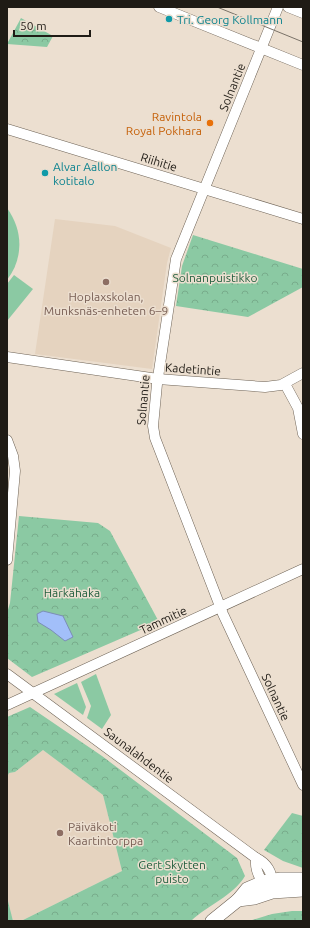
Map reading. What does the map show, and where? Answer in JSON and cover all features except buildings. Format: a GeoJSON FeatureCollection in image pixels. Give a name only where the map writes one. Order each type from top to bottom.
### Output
{"type":"FeatureCollection","features":[{"type":"Feature","properties":{"kind":"main road"},"geometry":{"type":"LineString","coordinates":[[212,921],[221,912],[238,900],[254,898],[269,885],[303,879]]}},
{"type":"Feature","properties":{"kind":"main road"},"geometry":{"type":"LineString","coordinates":[[269,885],[303,890]]}},
{"type":"Feature","properties":{"kind":"street"},"geometry":{"type":"LineString","coordinates":[[159,7],[303,65]]}},
{"type":"Feature","properties":{"kind":"street","name":"Solnantie"},"geometry":{"type":"LineString","coordinates":[[278,7],[176,259],[158,379],[153,426],[155,438],[221,607],[303,785]]}},
{"type":"Feature","properties":{"kind":"street"},"geometry":{"type":"LineString","coordinates":[[288,7],[303,13]]}},
{"type":"Feature","properties":{"kind":"street","name":"Riihitie"},"geometry":{"type":"LineString","coordinates":[[7,129],[303,219]]}},
{"type":"Feature","properties":{"kind":"street","name":"Kadetintie"},"geometry":{"type":"LineString","coordinates":[[7,357],[158,379],[265,387],[285,384],[303,373]]}},
{"type":"Feature","properties":{"kind":"street"},"geometry":{"type":"LineString","coordinates":[[285,384],[298,408],[303,434]]}},
{"type":"Feature","properties":{"kind":"street"},"geometry":{"type":"LineString","coordinates":[[7,440],[13,456],[15,471],[7,560]]}},
{"type":"Feature","properties":{"kind":"street","name":"Tammitie"},"geometry":{"type":"LineString","coordinates":[[7,705],[303,569]]}},
{"type":"Feature","properties":{"kind":"street","name":"Saunalahdentie"},"geometry":{"type":"LineString","coordinates":[[7,674],[256,858],[264,862],[269,885]]}},
{"type":"Feature","properties":{"kind":"shaded area","name":"Hoplaxskolan, Munksnäs-enheten 6–9"},"geometry":{"type":"Polygon","coordinates":[[[55,219],[115,226],[171,248],[167,263],[152,369],[35,354],[55,219]]]}},
{"type":"Feature","properties":{"kind":"shaded area","name":"Päiväkoti Kaartintorppa"},"geometry":{"type":"Polygon","coordinates":[[[43,750],[103,795],[122,871],[21,921],[13,921],[7,897],[7,777],[9,773],[15,772],[43,750]]]}},
{"type":"Feature","properties":{"kind":"green space"},"geometry":{"type":"Polygon","coordinates":[[[21,18],[53,36],[47,47],[7,44],[21,18]]]}},
{"type":"Feature","properties":{"kind":"green space"},"geometry":{"type":"Polygon","coordinates":[[[7,208],[16,225],[19,235],[19,253],[13,271],[7,280],[7,208]]]}},
{"type":"Feature","properties":{"kind":"green space","name":"Solnanpuistikko"},"geometry":{"type":"Polygon","coordinates":[[[193,235],[303,269],[303,287],[248,317],[176,306],[182,266],[193,235]]]}},
{"type":"Feature","properties":{"kind":"green space"},"geometry":{"type":"Polygon","coordinates":[[[14,275],[33,289],[7,321],[7,284],[14,275]]]}},
{"type":"Feature","properties":{"kind":"green space","name":"Härkähaka"},"geometry":{"type":"Polygon","coordinates":[[[19,516],[98,523],[110,531],[159,622],[32,677],[7,658],[7,613],[10,603],[19,516]]]}},
{"type":"Feature","properties":{"kind":"green space"},"geometry":{"type":"Polygon","coordinates":[[[96,674],[111,715],[102,729],[87,718],[91,706],[81,682],[96,674]]]}},
{"type":"Feature","properties":{"kind":"green space"},"geometry":{"type":"Polygon","coordinates":[[[77,683],[86,707],[83,715],[54,694],[77,683]]]}},
{"type":"Feature","properties":{"kind":"green space","name":"Gert Skytten puisto"},"geometry":{"type":"Polygon","coordinates":[[[30,707],[102,756],[237,858],[245,876],[240,883],[227,895],[191,921],[21,921],[122,871],[103,795],[43,750],[15,772],[9,773],[7,777],[7,717],[30,707]]]}},
{"type":"Feature","properties":{"kind":"green space"},"geometry":{"type":"Polygon","coordinates":[[[292,813],[303,816],[303,868],[283,861],[264,850],[292,813]]]}},
{"type":"Feature","properties":{"kind":"green space"},"geometry":{"type":"Polygon","coordinates":[[[7,897],[13,921],[7,921],[7,897]]]}},
{"type":"Feature","properties":{"kind":"green space"},"geometry":{"type":"Polygon","coordinates":[[[303,911],[303,921],[249,921],[272,914],[303,911]]]}},
{"type":"Feature","properties":{"kind":"water"},"geometry":{"type":"Polygon","coordinates":[[[43,611],[63,616],[73,637],[65,641],[38,622],[37,614],[43,611]]]}},
{"type":"Feature","properties":{"kind":"tram line"},"geometry":{"type":"LineString","coordinates":[[217,7],[303,42]]}},
{"type":"Feature","properties":{"kind":"place","name":"Tri. Georg Kollmann"},"geometry":{"type":"Point","coordinates":[169,19]}},
{"type":"Feature","properties":{"kind":"place","name":"Ravintola Royal Pokhara"},"geometry":{"type":"Point","coordinates":[210,123]}},
{"type":"Feature","properties":{"kind":"place","name":"Alvar Aallon kotitalo"},"geometry":{"type":"Point","coordinates":[45,173]}},
{"type":"Feature","properties":{"kind":"place","name":"Hoplaxskolan, Munksnäs-enheten 6–9"},"geometry":{"type":"Point","coordinates":[106,282]}},
{"type":"Feature","properties":{"kind":"place","name":"Päiväkoti Kaartintorppa"},"geometry":{"type":"Point","coordinates":[60,833]}}]}
